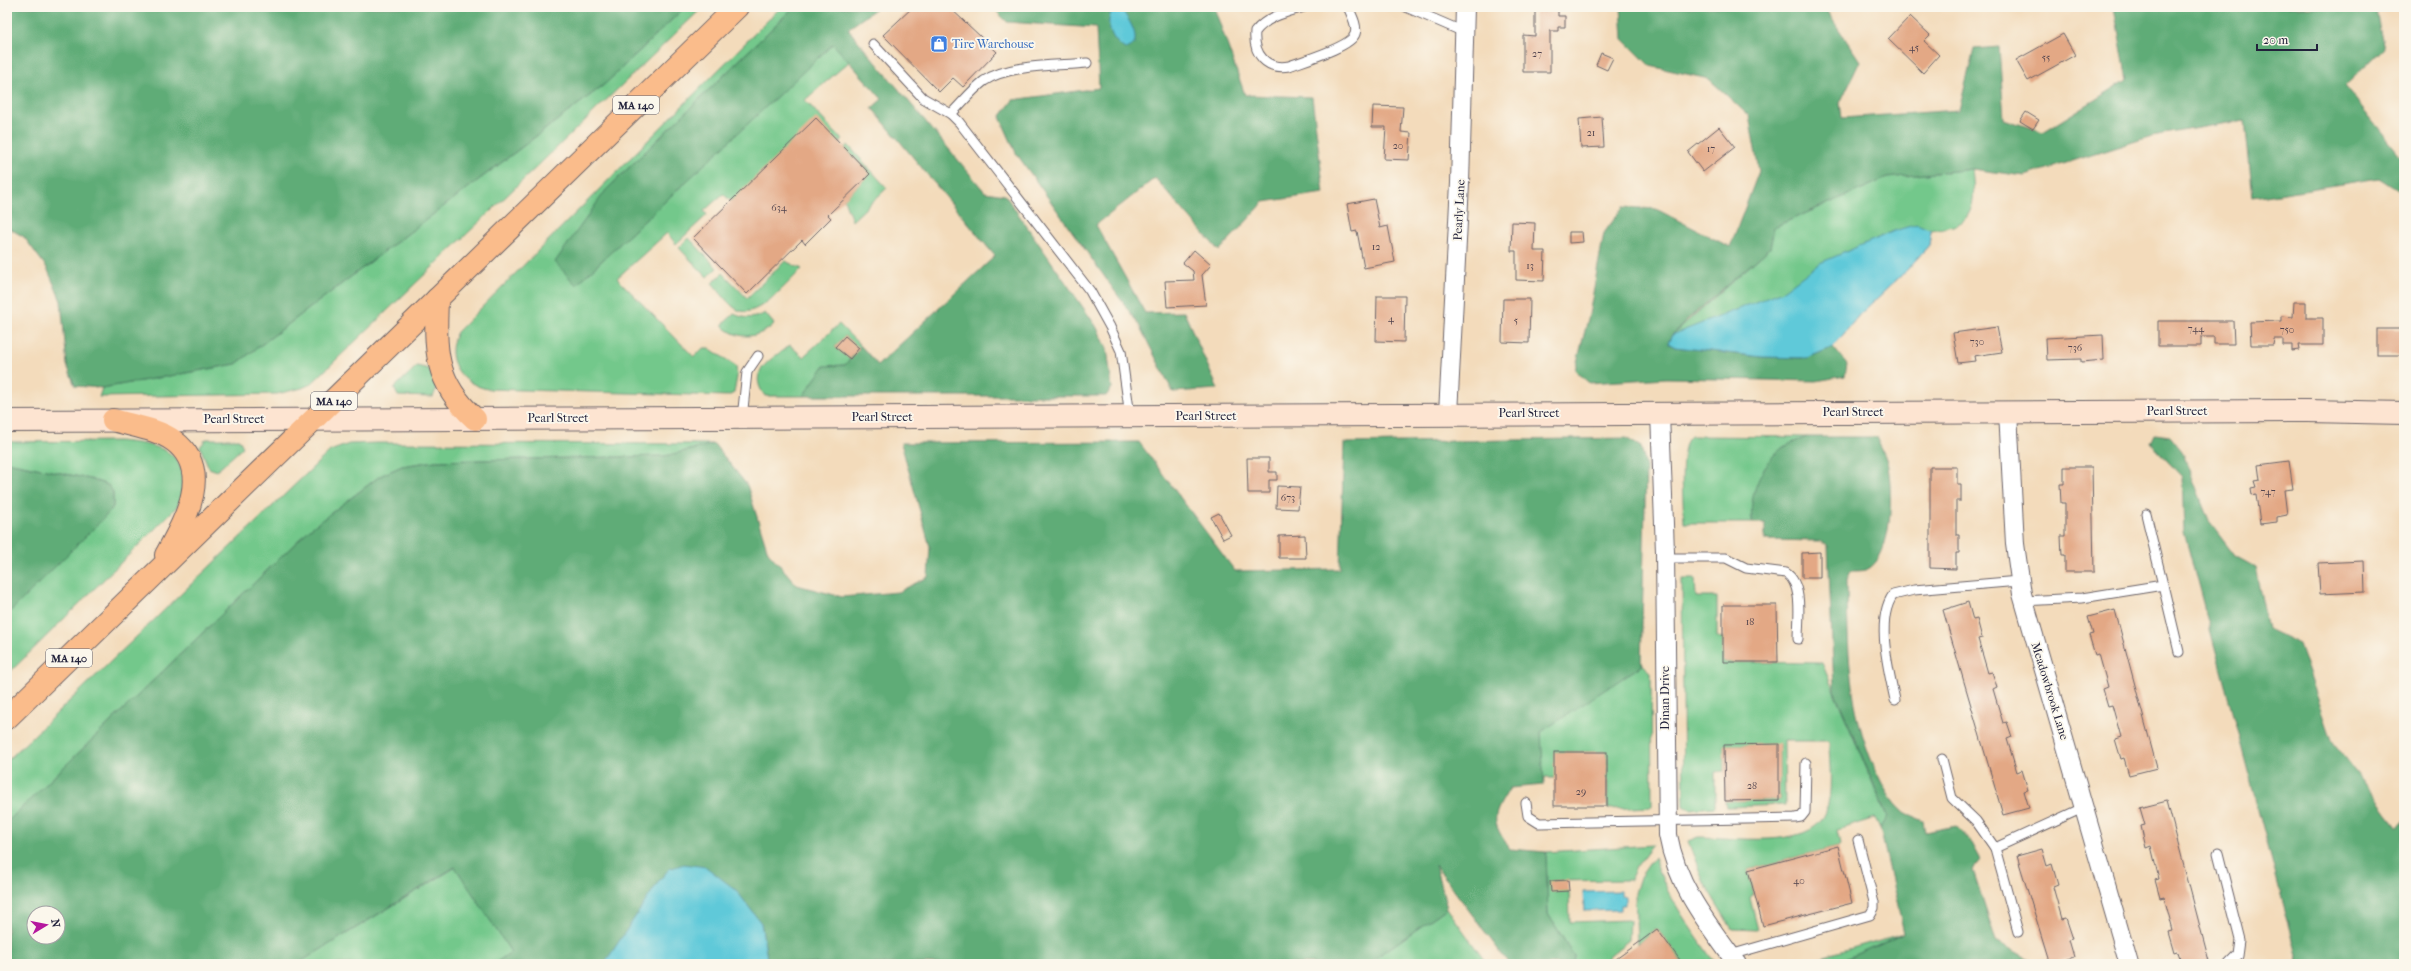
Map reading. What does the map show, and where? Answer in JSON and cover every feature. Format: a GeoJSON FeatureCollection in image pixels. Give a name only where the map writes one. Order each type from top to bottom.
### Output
{"type":"FeatureCollection","features":[{"type":"Feature","properties":{"kind":"highway","name":"MA 140"},"geometry":{"type":"LineString","coordinates":[[7,718],[737,7]]}},
{"type":"Feature","properties":{"kind":"highway"},"geometry":{"type":"LineString","coordinates":[[437,299],[437,358],[454,394],[475,419]]}},
{"type":"Feature","properties":{"kind":"highway"},"geometry":{"type":"LineString","coordinates":[[113,420],[158,433],[174,441],[186,454],[193,468],[195,486],[189,508],[157,573]]}},
{"type":"Feature","properties":{"kind":"main road","name":"Pearl Street"},"geometry":{"type":"LineString","coordinates":[[7,421],[1660,413],[2308,411],[2404,413]]}},
{"type":"Feature","properties":{"kind":"street","name":"Pearly Lane"},"geometry":{"type":"LineString","coordinates":[[1448,414],[1460,183],[1465,7]]}},
{"type":"Feature","properties":{"kind":"street","name":"Meadowbrook Lane"},"geometry":{"type":"LineString","coordinates":[[2008,412],[2015,544],[2023,601],[2085,807],[2129,964]]}},
{"type":"Feature","properties":{"kind":"street","name":"Dinan Drive"},"geometry":{"type":"LineString","coordinates":[[1660,413],[1665,558],[1667,821],[1671,852],[1685,889],[1733,959]]}},
{"type":"Feature","properties":{"kind":"lane"},"geometry":{"type":"LineString","coordinates":[[1304,7],[1267,20],[1255,32],[1256,51],[1266,63],[1282,67],[1289,66],[1347,43],[1355,34],[1356,29],[1348,7]]}},
{"type":"Feature","properties":{"kind":"lane"},"geometry":{"type":"LineString","coordinates":[[1406,7],[1464,32]]}},
{"type":"Feature","properties":{"kind":"lane"},"geometry":{"type":"LineString","coordinates":[[873,44],[923,98],[951,114],[1090,291],[1110,327],[1121,351],[1130,416]]}},
{"type":"Feature","properties":{"kind":"lane"},"geometry":{"type":"LineString","coordinates":[[951,114],[985,81],[1000,74],[1018,70],[1087,63]]}},
{"type":"Feature","properties":{"kind":"lane"},"geometry":{"type":"LineString","coordinates":[[742,418],[747,372],[758,356]]}},
{"type":"Feature","properties":{"kind":"lane"},"geometry":{"type":"LineString","coordinates":[[2146,514],[2178,652]]}},
{"type":"Feature","properties":{"kind":"lane"},"geometry":{"type":"LineString","coordinates":[[1665,558],[1726,558],[1746,568],[1786,573],[1791,576],[1795,583],[1798,596],[1798,639]]}},
{"type":"Feature","properties":{"kind":"lane"},"geometry":{"type":"LineString","coordinates":[[1895,700],[1888,667],[1885,612],[1893,594],[1914,590],[2019,581]]}},
{"type":"Feature","properties":{"kind":"lane"},"geometry":{"type":"LineString","coordinates":[[2023,601],[2082,598],[2163,585]]}},
{"type":"Feature","properties":{"kind":"lane"},"geometry":{"type":"LineString","coordinates":[[1942,759],[1952,798],[1976,821],[1995,848],[2018,932]]}},
{"type":"Feature","properties":{"kind":"lane"},"geometry":{"type":"LineString","coordinates":[[1526,803],[1528,816],[1540,823],[1801,817],[1807,804],[1806,763]]}},
{"type":"Feature","properties":{"kind":"lane"},"geometry":{"type":"LineString","coordinates":[[1995,848],[2085,807]]}},
{"type":"Feature","properties":{"kind":"lane"},"geometry":{"type":"LineString","coordinates":[[1733,959],[1870,914],[1874,908],[1874,902],[1858,840]]}},
{"type":"Feature","properties":{"kind":"lane"},"geometry":{"type":"LineString","coordinates":[[2218,853],[2240,940],[2238,955],[2230,964]]}},
{"type":"Feature","properties":{"kind":"green space"},"geometry":{"type":"Polygon","coordinates":[[[7,7],[685,7],[605,84],[236,364],[102,388],[75,386],[67,365],[61,301],[47,268],[24,237],[7,227],[7,7]]]}},
{"type":"Feature","properties":{"kind":"green space"},"geometry":{"type":"Polygon","coordinates":[[[685,7],[703,7],[311,384],[302,388],[277,394],[99,397],[102,388],[236,364],[605,84],[685,7]]]}},
{"type":"Feature","properties":{"kind":"green space"},"geometry":{"type":"Polygon","coordinates":[[[781,7],[794,7],[606,190],[576,285],[833,43],[850,61],[805,100],[842,140],[840,143],[731,201],[723,194],[704,211],[707,215],[676,244],[667,233],[617,278],[694,357],[703,348],[709,348],[736,366],[737,377],[734,393],[728,396],[487,389],[477,386],[469,381],[462,375],[453,360],[453,342],[457,332],[781,7]]]}},
{"type":"Feature","properties":{"kind":"green space"},"geometry":{"type":"Polygon","coordinates":[[[794,7],[878,7],[848,29],[985,192],[1005,195],[1096,326],[1107,348],[1112,388],[1106,396],[803,396],[824,366],[845,365],[861,346],[878,365],[995,256],[872,108],[882,99],[833,44],[576,285],[555,262],[606,190],[794,7]]]}},
{"type":"Feature","properties":{"kind":"green space"},"geometry":{"type":"Polygon","coordinates":[[[992,7],[1214,7],[1245,95],[1312,97],[1324,193],[1264,202],[1219,251],[1155,178],[1096,225],[1145,313],[1184,312],[1218,389],[1173,392],[1139,325],[1016,153],[1000,117],[1013,100],[1099,88],[1096,28],[1007,22],[992,7]]]}},
{"type":"Feature","properties":{"kind":"green space"},"geometry":{"type":"Polygon","coordinates":[[[1621,7],[1824,7],[1860,61],[1840,103],[1842,118],[1959,110],[1974,49],[1999,47],[2004,119],[2043,132],[2127,80],[2114,7],[2375,7],[2384,48],[2345,86],[2404,160],[2404,194],[2379,178],[2253,198],[2245,120],[2152,136],[2025,176],[1972,169],[1887,178],[1774,227],[1770,248],[1688,319],[1672,335],[1668,343],[1675,347],[1762,357],[1807,358],[1833,347],[1847,364],[1845,376],[1816,381],[1666,378],[1589,383],[1575,370],[1589,315],[1604,233],[1623,207],[1656,209],[1730,247],[1759,171],[1749,116],[1709,79],[1650,66],[1623,39],[1621,7]]]}},
{"type":"Feature","properties":{"kind":"green space"},"geometry":{"type":"Polygon","coordinates":[[[848,145],[887,188],[852,221],[844,199],[870,174],[845,148],[848,145]]]}},
{"type":"Feature","properties":{"kind":"green space"},"geometry":{"type":"Polygon","coordinates":[[[1972,169],[1973,202],[1967,217],[1953,226],[1931,230],[1929,245],[1906,271],[1859,315],[1833,347],[1807,358],[1672,335],[1770,248],[1774,227],[1887,178],[1972,169]]]}},
{"type":"Feature","properties":{"kind":"green space"},"geometry":{"type":"Polygon","coordinates":[[[689,238],[717,268],[707,277],[679,248],[689,238]]]}},
{"type":"Feature","properties":{"kind":"green space"},"geometry":{"type":"Polygon","coordinates":[[[785,261],[802,269],[772,298],[754,310],[746,312],[734,308],[712,283],[723,273],[747,298],[785,261]]]}},
{"type":"Feature","properties":{"kind":"green space"},"geometry":{"type":"Polygon","coordinates":[[[765,313],[774,324],[756,335],[742,336],[729,331],[723,326],[723,324],[734,314],[750,318],[765,313]]]}},
{"type":"Feature","properties":{"kind":"green space"},"geometry":{"type":"Polygon","coordinates":[[[839,324],[861,346],[859,348],[845,336],[835,347],[850,359],[845,365],[824,367],[803,396],[765,396],[758,380],[763,367],[769,361],[790,345],[803,357],[839,324]]]}},
{"type":"Feature","properties":{"kind":"green space"},"geometry":{"type":"Polygon","coordinates":[[[417,366],[429,369],[437,387],[433,397],[398,396],[394,388],[417,366]]]}},
{"type":"Feature","properties":{"kind":"green space"},"geometry":{"type":"Polygon","coordinates":[[[2155,434],[2170,436],[2182,451],[2210,523],[2235,556],[2255,567],[2268,629],[2299,644],[2333,743],[2398,827],[2404,820],[2404,964],[2296,964],[2297,955],[2184,532],[2182,477],[2151,443],[2155,434]]]}},
{"type":"Feature","properties":{"kind":"green space"},"geometry":{"type":"Polygon","coordinates":[[[1691,436],[1807,437],[1783,447],[1751,516],[1753,523],[1684,523],[1682,477],[1683,463],[1684,451],[1691,436]]]}},
{"type":"Feature","properties":{"kind":"green space"},"geometry":{"type":"Polygon","coordinates":[[[1807,437],[1876,437],[1887,462],[1889,473],[1890,504],[1887,537],[1882,552],[1875,563],[1866,570],[1851,571],[1847,580],[1849,653],[1854,699],[1859,722],[1875,769],[1894,803],[1903,812],[1923,821],[1925,832],[1956,826],[1972,843],[1981,860],[1973,870],[1996,941],[2038,964],[1834,964],[1904,933],[1880,828],[1887,816],[1834,690],[1828,546],[1820,541],[1765,540],[1765,523],[1753,523],[1751,514],[1754,492],[1763,470],[1769,461],[1784,447],[1807,437]]]}},
{"type":"Feature","properties":{"kind":"green space"},"geometry":{"type":"Polygon","coordinates":[[[1626,438],[1641,447],[1646,467],[1641,666],[1541,732],[1544,785],[1510,788],[1497,812],[1496,818],[1496,825],[1510,849],[1546,852],[1548,914],[1574,956],[1573,964],[1509,964],[1435,865],[1447,908],[1367,964],[768,964],[761,923],[669,869],[604,964],[494,964],[511,952],[455,867],[297,964],[7,964],[7,822],[310,529],[380,476],[402,466],[435,461],[665,456],[714,444],[747,485],[768,552],[797,585],[842,597],[898,592],[928,577],[930,547],[901,443],[1139,442],[1235,571],[1340,569],[1344,443],[1626,438]]]}},
{"type":"Feature","properties":{"kind":"green space"},"geometry":{"type":"Polygon","coordinates":[[[206,439],[239,439],[243,447],[217,471],[209,468],[200,447],[206,439]]]}},
{"type":"Feature","properties":{"kind":"green space"},"geometry":{"type":"Polygon","coordinates":[[[119,441],[151,445],[169,453],[176,459],[181,468],[184,495],[179,504],[169,515],[7,675],[7,615],[103,519],[113,507],[113,492],[108,485],[90,479],[7,462],[7,442],[119,441]]]}},
{"type":"Feature","properties":{"kind":"green space"},"geometry":{"type":"Polygon","coordinates":[[[349,444],[714,444],[665,456],[435,461],[402,466],[380,476],[310,529],[7,822],[7,761],[330,451],[349,444]]]}},
{"type":"Feature","properties":{"kind":"green space"},"geometry":{"type":"Polygon","coordinates":[[[7,462],[90,479],[108,485],[113,492],[113,507],[103,519],[7,615],[7,462]]]}},
{"type":"Feature","properties":{"kind":"green space"},"geometry":{"type":"Polygon","coordinates":[[[1682,579],[1695,579],[1696,597],[1717,597],[1717,637],[1723,638],[1723,662],[1822,663],[1887,817],[1880,828],[1875,818],[1837,830],[1840,844],[1838,846],[1748,870],[1754,893],[1750,898],[1758,930],[1732,929],[1704,883],[1688,841],[1698,837],[1768,839],[1787,837],[1803,833],[1817,825],[1825,814],[1828,806],[1830,787],[1829,741],[1784,741],[1785,805],[1726,807],[1725,801],[1779,800],[1779,745],[1724,745],[1724,771],[1715,772],[1715,807],[1690,809],[1684,806],[1682,579]]]}},
{"type":"Feature","properties":{"kind":"green space"},"geometry":{"type":"Polygon","coordinates":[[[1641,663],[1651,672],[1652,807],[1608,809],[1607,752],[1555,752],[1555,778],[1543,778],[1541,732],[1641,663]]]}},
{"type":"Feature","properties":{"kind":"green space"},"geometry":{"type":"Polygon","coordinates":[[[1653,845],[1636,867],[1630,880],[1550,881],[1569,891],[1570,922],[1630,920],[1629,940],[1609,956],[1605,964],[1573,964],[1574,956],[1548,914],[1546,852],[1653,845]]]}},
{"type":"Feature","properties":{"kind":"green space"},"geometry":{"type":"Polygon","coordinates":[[[1654,857],[1665,884],[1679,910],[1712,959],[1718,964],[1683,964],[1657,929],[1637,944],[1635,893],[1640,877],[1654,857]]]}},
{"type":"Feature","properties":{"kind":"green space"},"geometry":{"type":"Polygon","coordinates":[[[456,867],[511,952],[494,964],[297,964],[456,867]]]}},
{"type":"Feature","properties":{"kind":"green space"},"geometry":{"type":"Polygon","coordinates":[[[1447,908],[1487,964],[1367,964],[1447,908]]]}},
{"type":"Feature","properties":{"kind":"green space"},"geometry":{"type":"Polygon","coordinates":[[[1904,933],[1834,964],[1797,964],[1904,933]]]}},
{"type":"Feature","properties":{"kind":"water"},"geometry":{"type":"Polygon","coordinates":[[[1114,8],[1121,9],[1134,31],[1135,37],[1131,47],[1125,49],[1112,36],[1109,19],[1114,8]]]}},
{"type":"Feature","properties":{"kind":"water"},"geometry":{"type":"Polygon","coordinates":[[[1917,224],[1931,230],[1929,245],[1906,271],[1859,315],[1833,347],[1807,358],[1762,357],[1675,347],[1668,343],[1672,335],[1783,291],[1820,263],[1894,231],[1917,224]]]}},
{"type":"Feature","properties":{"kind":"water"},"geometry":{"type":"Polygon","coordinates":[[[684,864],[706,867],[736,890],[761,923],[768,964],[604,964],[659,881],[669,869],[684,864]]]}},
{"type":"Feature","properties":{"kind":"water"},"geometry":{"type":"Polygon","coordinates":[[[1621,891],[1621,896],[1625,897],[1625,905],[1621,905],[1621,910],[1584,911],[1583,892],[1621,891]]]}},
{"type":"Feature","properties":{"kind":"building","name":"Tire Warehouse"},"geometry":{"type":"Polygon","coordinates":[[[913,7],[949,7],[997,52],[963,87],[953,78],[939,92],[883,35],[913,7]]]}},
{"type":"Feature","properties":{"kind":"building"},"geometry":{"type":"Polygon","coordinates":[[[1535,7],[1558,7],[1558,16],[1565,16],[1565,27],[1558,27],[1558,31],[1550,31],[1550,72],[1523,72],[1523,35],[1535,36],[1535,7]]]}},
{"type":"Feature","properties":{"kind":"building"},"geometry":{"type":"Polygon","coordinates":[[[1910,16],[1930,35],[1924,41],[1939,55],[1923,73],[1888,39],[1910,16]]]}},
{"type":"Feature","properties":{"kind":"building"},"geometry":{"type":"Polygon","coordinates":[[[2063,34],[2075,55],[2028,81],[2016,60],[2063,34]]]}},
{"type":"Feature","properties":{"kind":"building"},"geometry":{"type":"Polygon","coordinates":[[[1601,53],[1613,58],[1607,70],[1596,65],[1601,53]]]}},
{"type":"Feature","properties":{"kind":"building"},"geometry":{"type":"Polygon","coordinates":[[[1373,106],[1403,107],[1401,132],[1411,133],[1409,160],[1384,159],[1386,127],[1372,127],[1373,106]]]}},
{"type":"Feature","properties":{"kind":"building"},"geometry":{"type":"Polygon","coordinates":[[[2026,112],[2039,120],[2033,129],[2020,121],[2026,112]]]}},
{"type":"Feature","properties":{"kind":"building"},"geometry":{"type":"Polygon","coordinates":[[[1602,117],[1604,147],[1581,148],[1579,119],[1602,117]]]}},
{"type":"Feature","properties":{"kind":"building"},"geometry":{"type":"Polygon","coordinates":[[[816,118],[870,174],[828,215],[831,218],[805,244],[802,240],[747,294],[693,238],[816,118]]]}},
{"type":"Feature","properties":{"kind":"building"},"geometry":{"type":"Polygon","coordinates":[[[1719,127],[1735,147],[1703,172],[1688,152],[1719,127]]]}},
{"type":"Feature","properties":{"kind":"building"},"geometry":{"type":"Polygon","coordinates":[[[1374,199],[1380,228],[1388,226],[1395,262],[1364,268],[1357,231],[1352,232],[1347,204],[1374,199]]]}},
{"type":"Feature","properties":{"kind":"building"},"geometry":{"type":"Polygon","coordinates":[[[1512,222],[1535,223],[1534,251],[1545,251],[1544,281],[1516,280],[1516,251],[1511,251],[1512,222]]]}},
{"type":"Feature","properties":{"kind":"building"},"geometry":{"type":"Polygon","coordinates":[[[1569,232],[1582,232],[1583,242],[1569,243],[1569,232]]]}},
{"type":"Feature","properties":{"kind":"building"},"geometry":{"type":"Polygon","coordinates":[[[1194,250],[1211,265],[1202,275],[1206,305],[1167,307],[1165,281],[1194,280],[1193,271],[1183,263],[1194,250]]]}},
{"type":"Feature","properties":{"kind":"building"},"geometry":{"type":"Polygon","coordinates":[[[1377,296],[1405,296],[1404,342],[1376,341],[1377,296]]]}},
{"type":"Feature","properties":{"kind":"building"},"geometry":{"type":"Polygon","coordinates":[[[1503,299],[1530,299],[1529,343],[1502,342],[1503,299]]]}},
{"type":"Feature","properties":{"kind":"building"},"geometry":{"type":"Polygon","coordinates":[[[2294,302],[2306,302],[2306,318],[2323,318],[2323,345],[2298,345],[2299,350],[2292,351],[2292,345],[2283,345],[2283,339],[2274,339],[2273,345],[2251,345],[2250,322],[2281,321],[2281,316],[2293,317],[2294,302]]]}},
{"type":"Feature","properties":{"kind":"building"},"geometry":{"type":"Polygon","coordinates":[[[2158,321],[2233,321],[2234,344],[2214,344],[2214,337],[2201,337],[2201,346],[2158,346],[2158,321]]]}},
{"type":"Feature","properties":{"kind":"building"},"geometry":{"type":"Polygon","coordinates":[[[1997,327],[2002,352],[1974,356],[1975,361],[1958,363],[1953,333],[1997,327]]]}},
{"type":"Feature","properties":{"kind":"building"},"geometry":{"type":"Polygon","coordinates":[[[2377,329],[2404,329],[2404,355],[2377,355],[2377,329]]]}},
{"type":"Feature","properties":{"kind":"building"},"geometry":{"type":"Polygon","coordinates":[[[2103,335],[2104,360],[2081,362],[2081,359],[2047,360],[2046,338],[2103,335]]]}},
{"type":"Feature","properties":{"kind":"building"},"geometry":{"type":"Polygon","coordinates":[[[845,336],[859,348],[850,359],[835,347],[845,336]]]}},
{"type":"Feature","properties":{"kind":"building"},"geometry":{"type":"Polygon","coordinates":[[[1247,458],[1269,458],[1269,472],[1277,472],[1277,480],[1269,480],[1269,493],[1248,493],[1247,458]]]}},
{"type":"Feature","properties":{"kind":"building"},"geometry":{"type":"Polygon","coordinates":[[[2289,461],[2293,489],[2284,490],[2287,515],[2277,517],[2277,522],[2260,524],[2256,494],[2252,495],[2251,488],[2256,487],[2254,481],[2260,480],[2258,465],[2289,461]]]}},
{"type":"Feature","properties":{"kind":"building"},"geometry":{"type":"Polygon","coordinates":[[[1930,467],[1957,467],[1957,484],[1961,484],[1961,501],[1956,501],[1956,535],[1959,535],[1959,553],[1956,553],[1956,569],[1930,568],[1930,467]]]}},
{"type":"Feature","properties":{"kind":"building"},"geometry":{"type":"Polygon","coordinates":[[[2064,467],[2092,467],[2094,572],[2065,572],[2065,555],[2062,555],[2061,536],[2065,536],[2065,503],[2061,503],[2060,484],[2064,484],[2064,467]]]}},
{"type":"Feature","properties":{"kind":"building"},"geometry":{"type":"Polygon","coordinates":[[[1277,486],[1300,487],[1298,509],[1276,508],[1277,486]]]}},
{"type":"Feature","properties":{"kind":"building"},"geometry":{"type":"Polygon","coordinates":[[[1219,513],[1231,535],[1223,539],[1211,517],[1219,513]]]}},
{"type":"Feature","properties":{"kind":"building"},"geometry":{"type":"Polygon","coordinates":[[[1305,535],[1306,558],[1279,558],[1279,536],[1305,535]]]}},
{"type":"Feature","properties":{"kind":"building"},"geometry":{"type":"Polygon","coordinates":[[[1820,552],[1820,578],[1802,578],[1802,553],[1820,552]]]}},
{"type":"Feature","properties":{"kind":"building"},"geometry":{"type":"Polygon","coordinates":[[[2364,561],[2365,592],[2320,594],[2318,563],[2364,561]]]}},
{"type":"Feature","properties":{"kind":"building"},"geometry":{"type":"Polygon","coordinates":[[[1968,602],[1973,620],[1977,619],[1982,638],[1978,639],[1988,673],[1992,672],[1997,687],[1993,689],[2003,723],[2007,722],[2012,737],[2007,739],[2017,772],[2022,770],[2028,790],[2024,791],[2029,808],[2003,815],[1943,610],[1968,602]]]}},
{"type":"Feature","properties":{"kind":"building"},"geometry":{"type":"Polygon","coordinates":[[[1723,605],[1777,605],[1778,662],[1723,662],[1723,605]]]}},
{"type":"Feature","properties":{"kind":"building"},"geometry":{"type":"Polygon","coordinates":[[[2115,610],[2157,768],[2129,775],[2124,758],[2121,759],[2115,739],[2121,737],[2112,705],[2108,706],[2103,689],[2108,687],[2099,654],[2095,655],[2089,635],[2093,634],[2088,617],[2115,610]]]}},
{"type":"Feature","properties":{"kind":"building"},"geometry":{"type":"Polygon","coordinates":[[[1779,744],[1779,800],[1725,801],[1724,745],[1779,744]]]}},
{"type":"Feature","properties":{"kind":"building"},"geometry":{"type":"Polygon","coordinates":[[[1554,752],[1607,752],[1607,806],[1554,806],[1554,752]]]}},
{"type":"Feature","properties":{"kind":"building"},"geometry":{"type":"Polygon","coordinates":[[[2167,801],[2209,961],[2197,964],[2182,964],[2178,952],[2175,953],[2169,932],[2173,931],[2164,897],[2160,898],[2155,880],[2159,879],[2151,846],[2146,848],[2141,826],[2145,825],[2140,808],[2167,801]]]}},
{"type":"Feature","properties":{"kind":"building"},"geometry":{"type":"Polygon","coordinates":[[[1838,846],[1852,903],[1763,926],[1748,870],[1838,846]]]}},
{"type":"Feature","properties":{"kind":"building"},"geometry":{"type":"Polygon","coordinates":[[[2042,849],[2047,866],[2052,864],[2058,885],[2053,887],[2062,919],[2066,918],[2073,939],[2069,940],[2074,957],[2050,964],[2017,856],[2042,849]]]}},
{"type":"Feature","properties":{"kind":"building"},"geometry":{"type":"Polygon","coordinates":[[[1568,880],[1569,891],[1551,892],[1550,881],[1568,880]]]}},
{"type":"Feature","properties":{"kind":"building"},"geometry":{"type":"Polygon","coordinates":[[[1657,929],[1683,964],[1609,964],[1637,944],[1657,929]]]}},
{"type":"Feature","properties":{"kind":"place","name":"Tire Warehouse"},"geometry":{"type":"Point","coordinates":[939,44]}}]}
